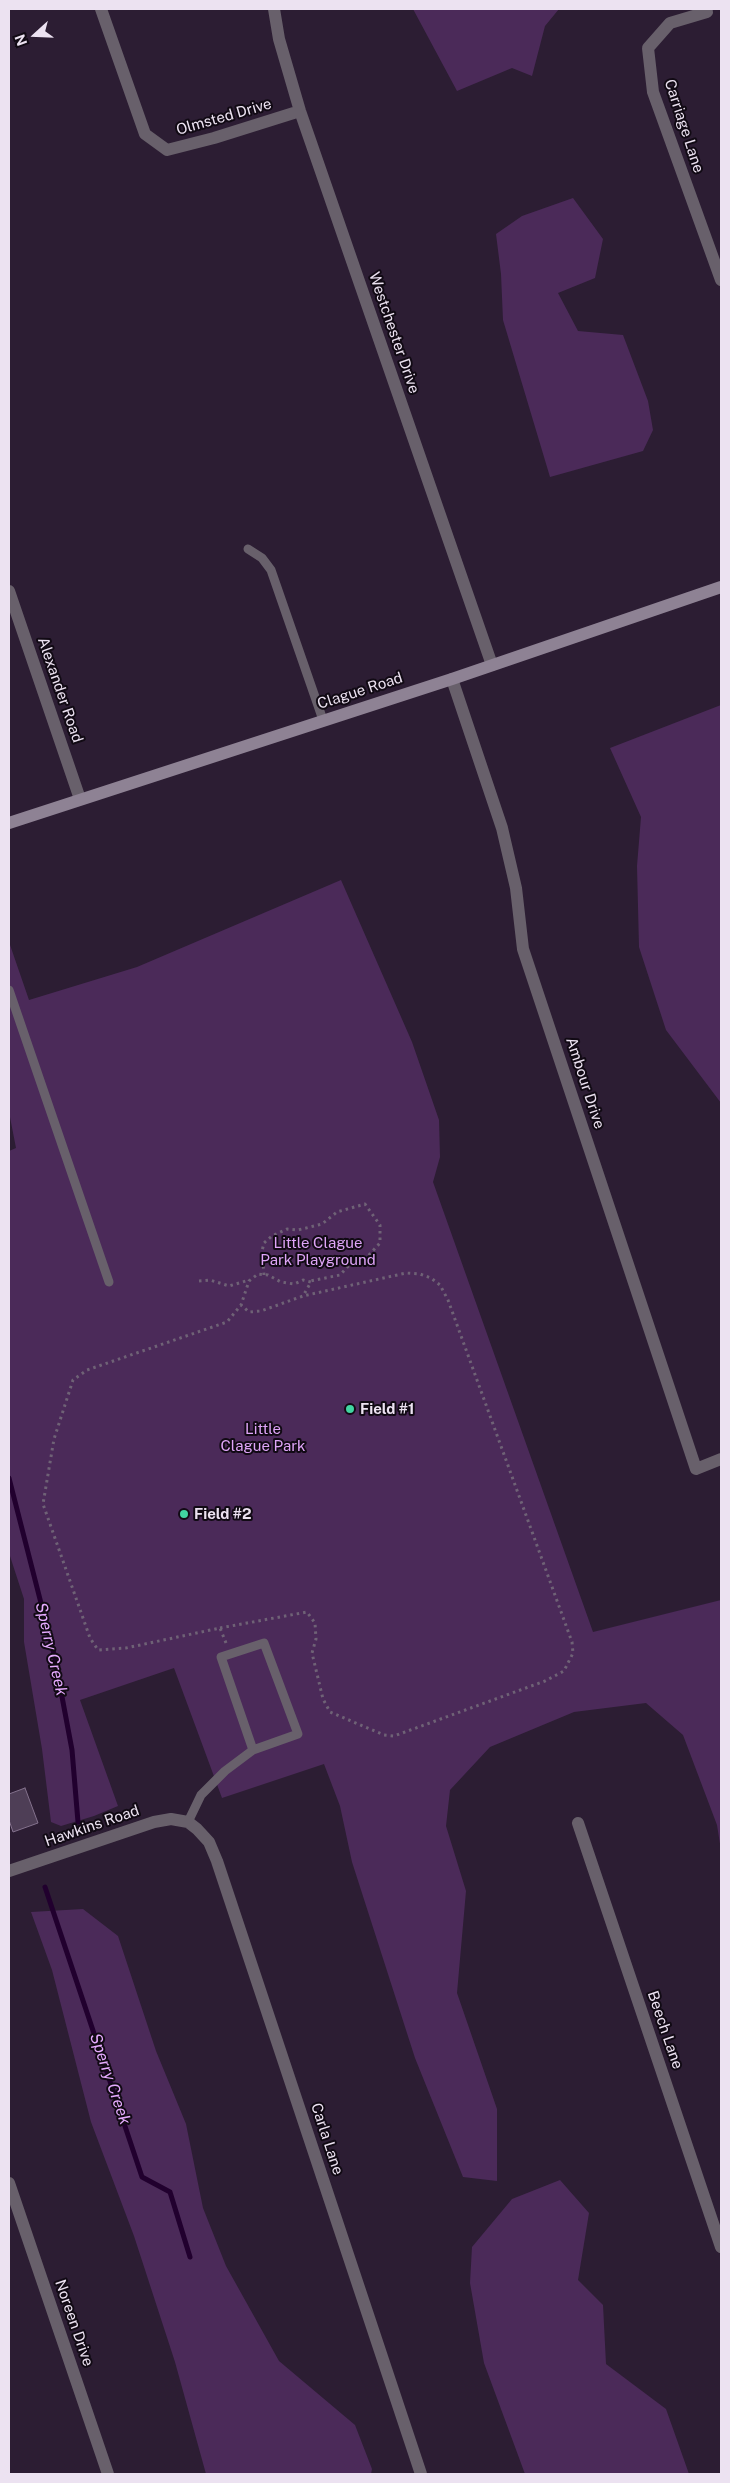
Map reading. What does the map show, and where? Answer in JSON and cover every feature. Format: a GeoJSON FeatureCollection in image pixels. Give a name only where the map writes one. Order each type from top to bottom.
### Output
{"type":"FeatureCollection","features":[{"type":"Feature","properties":{"kind":"main road","name":"Clague Road"},"geometry":{"type":"LineString","coordinates":[[9,823],[452,679],[721,587]]}},
{"type":"Feature","properties":{"kind":"street","name":"Olmsted Drive"},"geometry":{"type":"LineString","coordinates":[[101,9],[145,134],[168,150],[214,138],[300,111]]}},
{"type":"Feature","properties":{"kind":"street","name":"Westchester Drive"},"geometry":{"type":"LineString","coordinates":[[274,9],[278,39],[300,111],[492,665]]}},
{"type":"Feature","properties":{"kind":"street","name":"Carriage Lane"},"geometry":{"type":"LineString","coordinates":[[707,12],[670,23],[648,48],[653,92],[721,280]]}},
{"type":"Feature","properties":{"kind":"street","name":"Alexander Road"},"geometry":{"type":"LineString","coordinates":[[9,591],[80,800]]}},
{"type":"Feature","properties":{"kind":"street","name":"Ambour Drive"},"geometry":{"type":"LineString","coordinates":[[452,679],[502,828],[516,888],[523,949],[696,1468],[721,1459]]}},
{"type":"Feature","properties":{"kind":"street","name":"Hawkins Road"},"geometry":{"type":"LineString","coordinates":[[9,1872],[154,1822],[170,1820],[188,1822]]}},
{"type":"Feature","properties":{"kind":"street","name":"Carla Lane"},"geometry":{"type":"LineString","coordinates":[[188,1822],[208,1842],[217,1861],[421,2474]]}},
{"type":"Feature","properties":{"kind":"street","name":"Beech Lane"},"geometry":{"type":"LineString","coordinates":[[578,1823],[721,2247]]}},
{"type":"Feature","properties":{"kind":"street","name":"Noreen Drive"},"geometry":{"type":"LineString","coordinates":[[9,2183],[108,2474]]}},
{"type":"Feature","properties":{"kind":"lane"},"geometry":{"type":"LineString","coordinates":[[248,549],[262,558],[271,570],[323,720]]}},
{"type":"Feature","properties":{"kind":"lane"},"geometry":{"type":"LineString","coordinates":[[9,990],[109,1282]]}},
{"type":"Feature","properties":{"kind":"lane"},"geometry":{"type":"LineString","coordinates":[[188,1822],[202,1795],[225,1771],[253,1750],[298,1734],[264,1642],[221,1656],[253,1750]]}},
{"type":"Feature","properties":{"kind":"path"},"geometry":{"type":"LineString","coordinates":[[241,1306],[249,1312],[261,1312],[303,1296],[406,1273],[426,1276],[440,1285],[448,1300],[572,1642],[573,1653],[564,1671],[545,1681],[394,1736],[384,1735],[330,1712],[323,1699],[312,1652],[316,1639],[315,1623],[307,1612],[126,1648],[98,1650],[90,1638],[43,1504],[54,1439],[72,1380],[86,1370],[227,1322],[241,1306],[249,1281],[258,1274],[288,1283],[340,1275],[352,1262],[368,1256],[380,1243],[380,1224],[365,1204],[337,1212],[322,1224],[298,1230],[287,1229],[272,1236],[264,1243],[262,1251],[264,1275]]}},
{"type":"Feature","properties":{"kind":"path"},"geometry":{"type":"LineString","coordinates":[[199,1281],[210,1280],[229,1286],[253,1278]]}},
{"type":"Feature","properties":{"kind":"path"},"geometry":{"type":"LineString","coordinates":[[303,1296],[311,1282],[306,1281]]}},
{"type":"Feature","properties":{"kind":"path"},"geometry":{"type":"LineString","coordinates":[[220,1628],[226,1644]]}},
{"type":"Feature","properties":{"kind":"green space"},"geometry":{"type":"Polygon","coordinates":[[[413,9],[559,9],[545,26],[532,76],[512,68],[457,91],[413,9]]]}},
{"type":"Feature","properties":{"kind":"green space"},"geometry":{"type":"Polygon","coordinates":[[[573,198],[603,239],[595,278],[558,293],[578,331],[623,335],[648,401],[653,430],[643,451],[550,477],[503,320],[501,274],[496,234],[522,216],[573,198]]]}},
{"type":"Feature","properties":{"kind":"green space"},"geometry":{"type":"Polygon","coordinates":[[[721,705],[721,1103],[666,1030],[639,947],[637,866],[641,817],[610,748],[721,705]]]}},
{"type":"Feature","properties":{"kind":"green space","name":"Little Clague Park"},"geometry":{"type":"Polygon","coordinates":[[[341,880],[412,1042],[439,1120],[440,1157],[433,1182],[593,1632],[721,1600],[721,1850],[717,1825],[683,1735],[646,1703],[574,1712],[490,1747],[450,1790],[446,1826],[466,1891],[457,1993],[497,2109],[497,2181],[463,2177],[415,2058],[352,1862],[340,1806],[324,1764],[222,1798],[174,1668],[80,1700],[118,1806],[61,1826],[51,1822],[42,1749],[24,1642],[24,1599],[9,1553],[9,1151],[16,1148],[9,1112],[9,942],[29,1000],[137,967],[341,880]]]}},
{"type":"Feature","properties":{"kind":"green space"},"geometry":{"type":"Polygon","coordinates":[[[83,1909],[118,1936],[156,2051],[186,2124],[203,2208],[226,2266],[279,2361],[355,2425],[372,2469],[371,2474],[206,2474],[175,2362],[134,2236],[91,2122],[52,1970],[31,1912],[83,1909]]]}},
{"type":"Feature","properties":{"kind":"green space"},"geometry":{"type":"Polygon","coordinates":[[[560,2180],[589,2213],[578,2280],[603,2305],[606,2364],[666,2409],[689,2474],[525,2474],[484,2363],[470,2283],[472,2247],[512,2199],[560,2180]]]}},
{"type":"Feature","properties":{"kind":"building"},"geometry":{"type":"Polygon","coordinates":[[[25,1788],[38,1823],[13,1832],[9,1820],[9,1794],[25,1788]]]}},
{"type":"Feature","properties":{"kind":"waterway","name":"Sperry Creek"},"geometry":{"type":"LineString","coordinates":[[9,1478],[54,1654],[72,1750],[78,1822]]}},
{"type":"Feature","properties":{"kind":"waterway","name":"Sperry Creek"},"geometry":{"type":"LineString","coordinates":[[45,1887],[142,2177],[170,2192],[190,2257]]}},
{"type":"Feature","properties":{"kind":"place","name":"Field #1"},"geometry":{"type":"Point","coordinates":[350,1409]}},
{"type":"Feature","properties":{"kind":"place","name":"Field #2"},"geometry":{"type":"Point","coordinates":[184,1514]}},
{"type":"Feature","properties":{"kind":"park label","name":"Little Clague Park Playground"},"geometry":{"type":"Point","coordinates":[318,1252]}}]}
